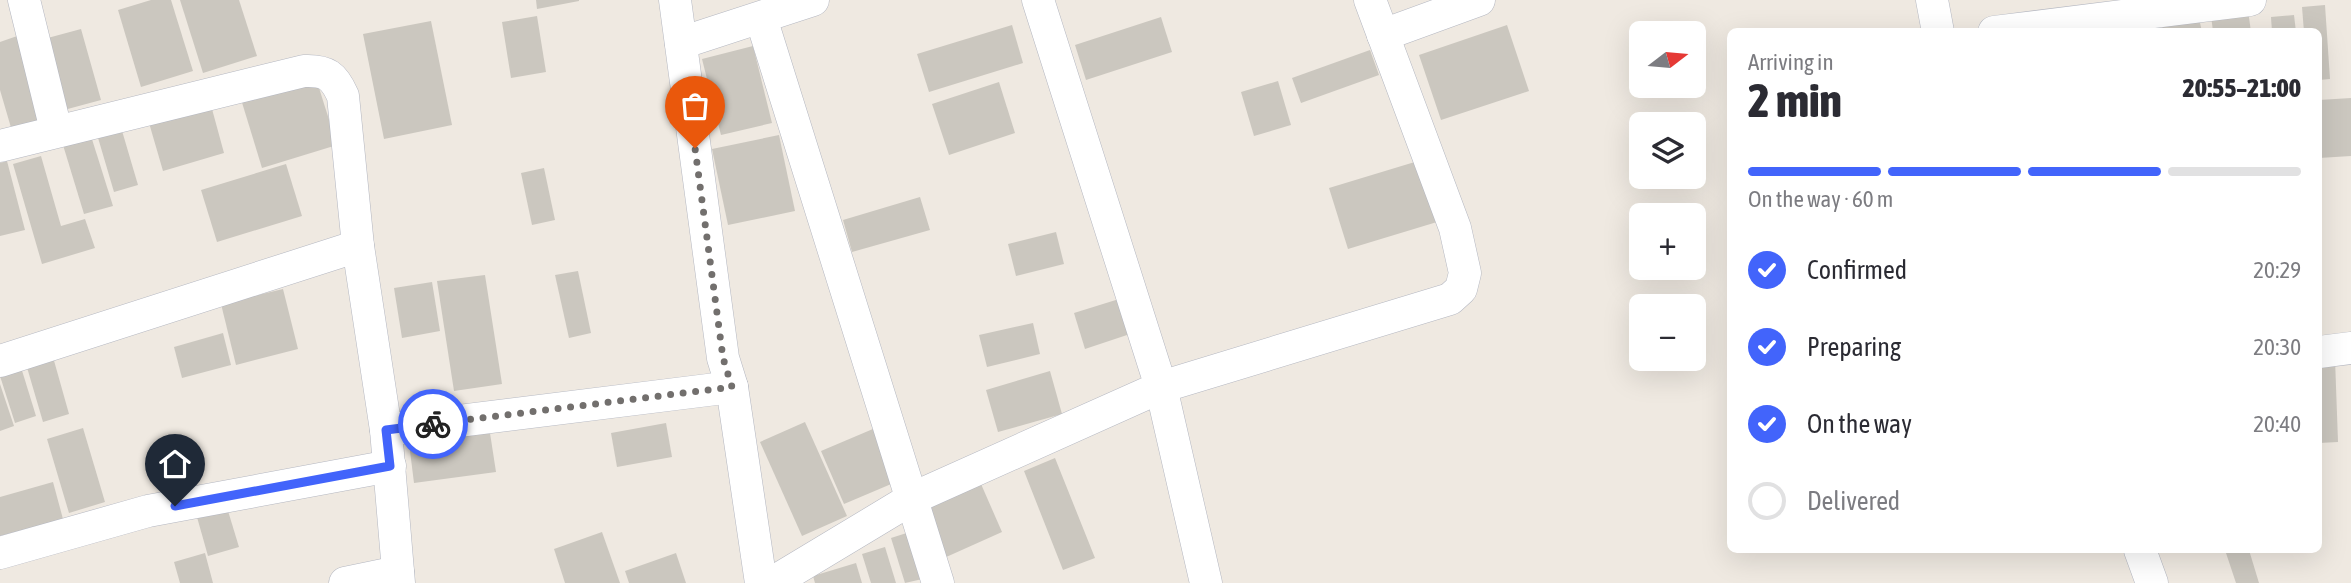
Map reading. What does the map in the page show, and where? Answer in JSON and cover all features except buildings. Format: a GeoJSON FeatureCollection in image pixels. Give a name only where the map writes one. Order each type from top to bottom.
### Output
{"type":"FeatureCollection","features":[{"type":"Feature","properties":{"kind":"street"},"geometry":{"type":"LineString","coordinates":[[24,0],[57,130]]}},
{"type":"Feature","properties":{"kind":"street"},"geometry":{"type":"LineString","coordinates":[[675,0],[723,358],[732,387],[761,583]]}},
{"type":"Feature","properties":{"kind":"street"},"geometry":{"type":"LineString","coordinates":[[681,43],[813,0]]}},
{"type":"Feature","properties":{"kind":"street"},"geometry":{"type":"LineString","coordinates":[[1038,0],[1161,387],[1206,583]]}},
{"type":"Feature","properties":{"kind":"street"},"geometry":{"type":"LineString","coordinates":[[772,583],[913,498],[1161,387],[1450,299],[1461,289],[1465,273],[1455,228],[1370,0]]}},
{"type":"Feature","properties":{"kind":"street"},"geometry":{"type":"LineString","coordinates":[[1383,35],[1479,0]]}},
{"type":"Feature","properties":{"kind":"street"},"geometry":{"type":"LineString","coordinates":[[1932,0],[1937,28]]}},
{"type":"Feature","properties":{"kind":"street"},"geometry":{"type":"LineString","coordinates":[[2058,28],[2155,22],[2250,0]]}},
{"type":"Feature","properties":{"kind":"street"},"geometry":{"type":"LineString","coordinates":[[761,18],[938,583]]}},
{"type":"Feature","properties":{"kind":"street"},"geometry":{"type":"LineString","coordinates":[[0,146],[304,71],[328,73],[336,80],[342,96],[358,246],[386,430],[398,577],[345,583]]}},
{"type":"Feature","properties":{"kind":"street"},"geometry":{"type":"LineString","coordinates":[[0,361],[358,246]]}},
{"type":"Feature","properties":{"kind":"street"},"geometry":{"type":"LineString","coordinates":[[2322,352],[2351,348]]}},
{"type":"Feature","properties":{"kind":"street"},"geometry":{"type":"LineString","coordinates":[[386,430],[732,387]]}},
{"type":"Feature","properties":{"kind":"street"},"geometry":{"type":"LineString","coordinates":[[0,553],[148,510],[390,466]]}},
{"type":"Feature","properties":{"kind":"street"},"geometry":{"type":"LineString","coordinates":[[2141,553],[2152,583]]}},
{"type":"Feature","properties":{"kind":"way so far"},"geometry":{"type":"LineString","coordinates":[[433,424],[732,387],[723,358],[695,148]]}},
{"type":"Feature","properties":{"kind":"route"},"geometry":{"type":"LineString","coordinates":[[175,506],[390,466],[386,430],[433,424]]}}]}
